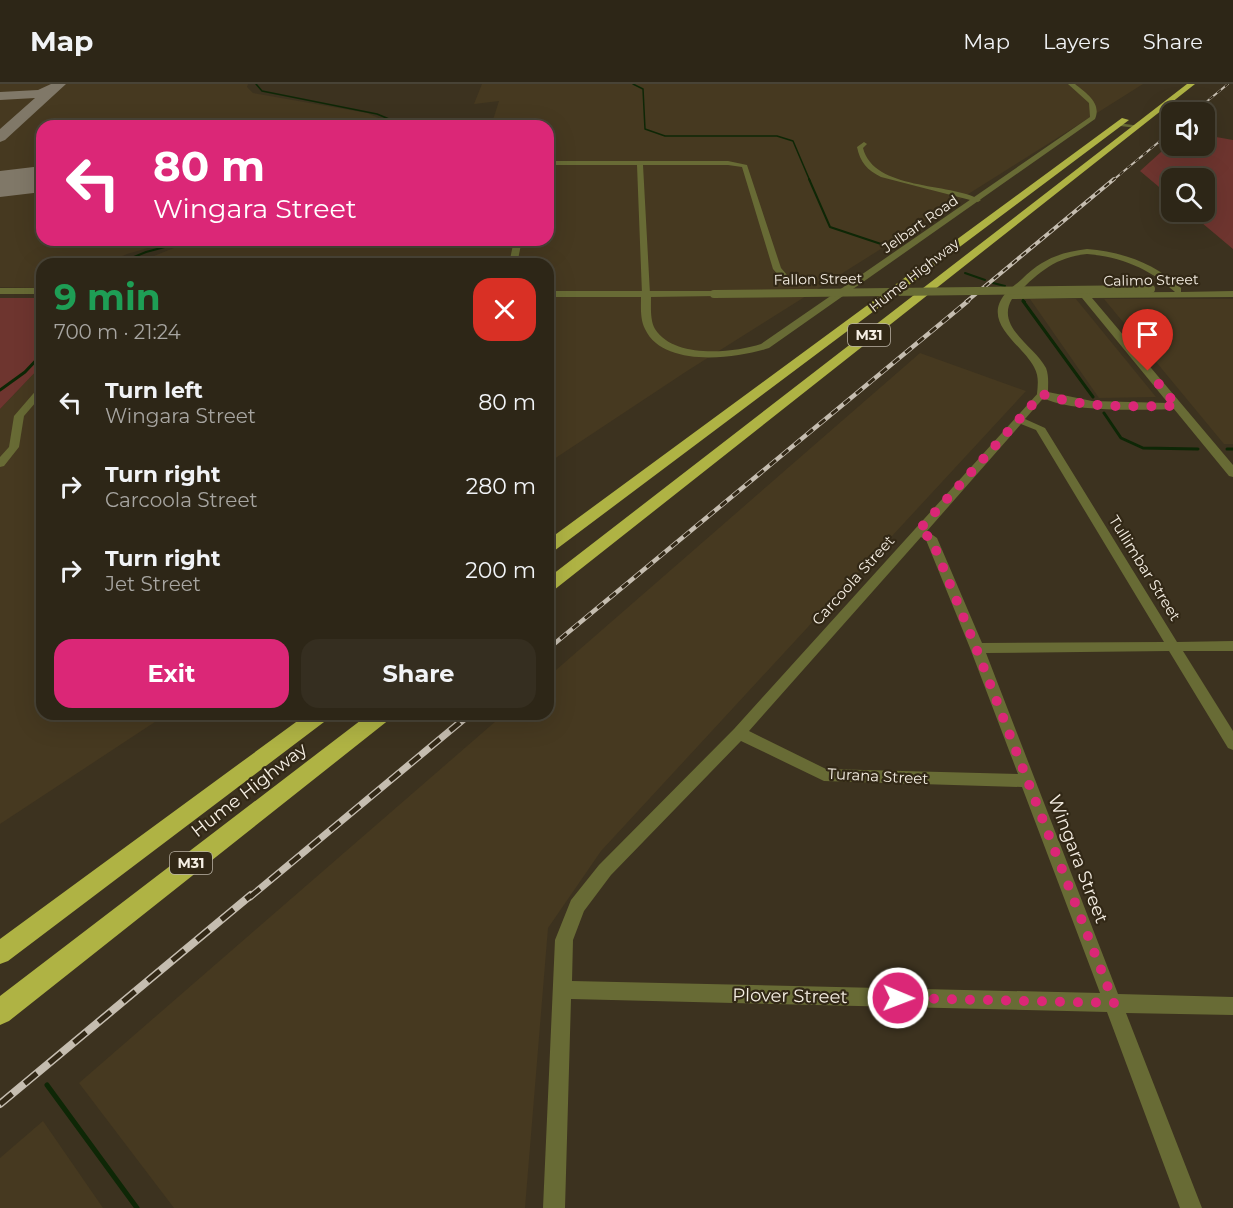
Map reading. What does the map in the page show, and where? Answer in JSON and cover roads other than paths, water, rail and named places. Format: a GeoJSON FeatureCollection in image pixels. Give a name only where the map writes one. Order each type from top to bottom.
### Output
{"type":"FeatureCollection","features":[{"type":"Feature","properties":{"kind":"highway","name":"Hume Highway"},"geometry":{"type":"LineString","coordinates":[[554,543],[1173,84]]}},
{"type":"Feature","properties":{"kind":"highway","name":"Hume Highway"},"geometry":{"type":"LineString","coordinates":[[554,581],[1191,84]]}},
{"type":"Feature","properties":{"kind":"highway","name":"Hume Highway"},"geometry":{"type":"LineString","coordinates":[[0,953],[313,720]]}},
{"type":"Feature","properties":{"kind":"highway","name":"Hume Highway"},"geometry":{"type":"LineString","coordinates":[[0,1012],[375,720]]}},
{"type":"Feature","properties":{"kind":"street","name":"Jelbart Road"},"geometry":{"type":"LineString","coordinates":[[646,294],[649,329],[661,341],[697,353],[722,355],[757,350],[782,336],[1094,118],[1096,112],[1093,103],[1071,84]]}},
{"type":"Feature","properties":{"kind":"street"},"geometry":{"type":"LineString","coordinates":[[1120,124],[1137,126]]}},
{"type":"Feature","properties":{"kind":"street"},"geometry":{"type":"LineString","coordinates":[[864,144],[860,147],[860,152],[869,170],[884,176],[978,200]]}},
{"type":"Feature","properties":{"kind":"street"},"geometry":{"type":"LineString","coordinates":[[554,163],[742,164],[747,167],[777,269],[789,282]]}},
{"type":"Feature","properties":{"kind":"street"},"geometry":{"type":"LineString","coordinates":[[640,164],[646,294]]}},
{"type":"Feature","properties":{"kind":"street"},"geometry":{"type":"LineString","coordinates":[[1177,406],[1102,406],[1042,394],[1045,383],[1043,372],[1006,323],[1002,313],[1008,297],[1052,260],[1080,253],[1112,255],[1140,263],[1163,275],[1178,290]]}},
{"type":"Feature","properties":{"kind":"street","name":"Fallon Street"},"geometry":{"type":"LineString","coordinates":[[554,294],[1151,289],[1233,292]]}},
{"type":"Feature","properties":{"kind":"street"},"geometry":{"type":"LineString","coordinates":[[0,291],[36,291]]}},
{"type":"Feature","properties":{"kind":"street","name":"Calimo Street"},"geometry":{"type":"LineString","coordinates":[[1085,296],[1233,292]]}},
{"type":"Feature","properties":{"kind":"street"},"geometry":{"type":"LineString","coordinates":[[1008,297],[1085,296]]}},
{"type":"Feature","properties":{"kind":"street","name":"Calimo Street"},"geometry":{"type":"LineString","coordinates":[[1085,296],[1233,473]]}},
{"type":"Feature","properties":{"kind":"street","name":"Carcoola Street"},"geometry":{"type":"LineString","coordinates":[[554,1208],[564,940],[577,906],[605,870],[739,733],[1042,394]]}},
{"type":"Feature","properties":{"kind":"street"},"geometry":{"type":"LineString","coordinates":[[0,464],[14,447],[19,416],[36,396]]}},
{"type":"Feature","properties":{"kind":"street","name":"Tullimbar Street"},"geometry":{"type":"LineString","coordinates":[[1019,420],[1040,428],[1233,744]]}},
{"type":"Feature","properties":{"kind":"street","name":"Wingara Street"},"geometry":{"type":"LineString","coordinates":[[918,531],[931,538],[976,648],[1191,1208]]}},
{"type":"Feature","properties":{"kind":"street"},"geometry":{"type":"LineString","coordinates":[[976,648],[1233,646]]}},
{"type":"Feature","properties":{"kind":"street","name":"Turana Street"},"geometry":{"type":"LineString","coordinates":[[739,733],[824,775],[1027,781]]}},
{"type":"Feature","properties":{"kind":"street","name":"Plover Street"},"geometry":{"type":"LineString","coordinates":[[562,990],[1233,1006]]}},
{"type":"Feature","properties":{"kind":"waterway"},"geometry":{"type":"LineString","coordinates":[[256,84],[262,91],[377,114],[390,120]]}},
{"type":"Feature","properties":{"kind":"waterway"},"geometry":{"type":"LineString","coordinates":[[633,84],[643,89],[645,129],[665,136],[777,136],[793,141],[810,181]]}},
{"type":"Feature","properties":{"kind":"waterway"},"geometry":{"type":"LineString","coordinates":[[809,179],[830,227],[893,248]]}},
{"type":"Feature","properties":{"kind":"waterway"},"geometry":{"type":"LineString","coordinates":[[132,258],[168,246]]}},
{"type":"Feature","properties":{"kind":"waterway"},"geometry":{"type":"LineString","coordinates":[[965,273],[985,280]]}},
{"type":"Feature","properties":{"kind":"waterway"},"geometry":{"type":"LineString","coordinates":[[993,283],[1005,286]]}},
{"type":"Feature","properties":{"kind":"waterway"},"geometry":{"type":"LineString","coordinates":[[1023,301],[1093,397]]}},
{"type":"Feature","properties":{"kind":"waterway"},"geometry":{"type":"LineString","coordinates":[[0,390],[25,372],[36,360]]}},
{"type":"Feature","properties":{"kind":"waterway"},"geometry":{"type":"LineString","coordinates":[[1104,413],[1121,438],[1143,448],[1198,449]]}},
{"type":"Feature","properties":{"kind":"waterway"},"geometry":{"type":"LineString","coordinates":[[1227,449],[1233,449]]}},
{"type":"Feature","properties":{"kind":"waterway"},"geometry":{"type":"LineString","coordinates":[[47,1085],[137,1208]]}},
{"type":"Feature","properties":{"kind":"railway"},"geometry":{"type":"LineString","coordinates":[[1206,102],[1228,84]]}},
{"type":"Feature","properties":{"kind":"railway"},"geometry":{"type":"LineString","coordinates":[[1112,181],[1161,140]]}},
{"type":"Feature","properties":{"kind":"railway"},"geometry":{"type":"LineString","coordinates":[[966,302],[1114,179]]}},
{"type":"Feature","properties":{"kind":"railway"},"geometry":{"type":"LineString","coordinates":[[554,644],[968,301]]}},
{"type":"Feature","properties":{"kind":"railway"},"geometry":{"type":"LineString","coordinates":[[250,897],[463,720]]}},
{"type":"Feature","properties":{"kind":"railway"},"geometry":{"type":"LineString","coordinates":[[0,1104],[251,895]]}}]}
